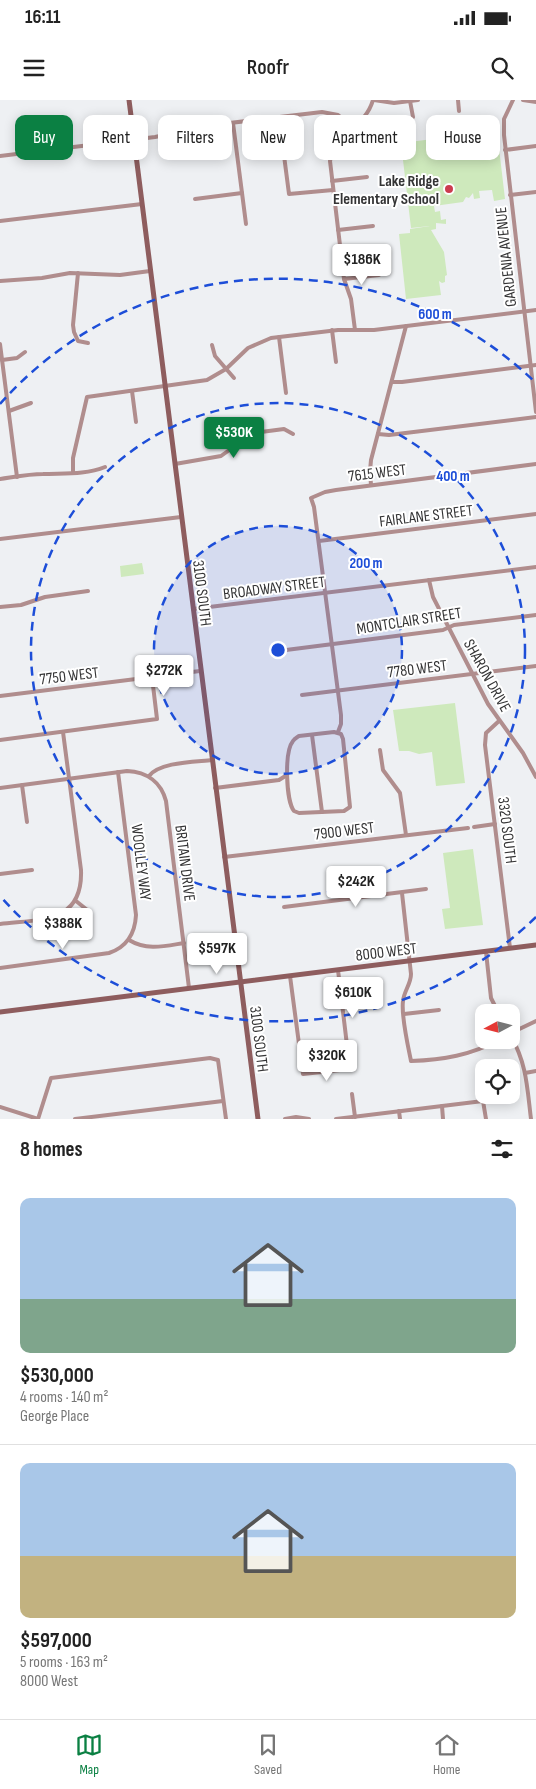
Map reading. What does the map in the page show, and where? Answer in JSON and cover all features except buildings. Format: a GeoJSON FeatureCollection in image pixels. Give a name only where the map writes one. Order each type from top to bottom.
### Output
{"type":"FeatureCollection","features":[{"type":"Feature","properties":{"kind":"street","name":"3100 SOUTH"},"geometry":{"type":"LineString","coordinates":[[129,100],[131,115]]}},
{"type":"Feature","properties":{"kind":"street"},"geometry":{"type":"LineString","coordinates":[[367,115],[374,100],[389,103],[418,100]]}},
{"type":"Feature","properties":{"kind":"street"},"geometry":{"type":"LineString","coordinates":[[458,100],[459,110]]}},
{"type":"Feature","properties":{"kind":"street","name":"GARDENIA AVENUE"},"geometry":{"type":"LineString","coordinates":[[513,100],[504,119],[505,150],[536,412]]}},
{"type":"Feature","properties":{"kind":"street"},"geometry":{"type":"LineString","coordinates":[[523,100],[536,102]]}},
{"type":"Feature","properties":{"kind":"street"},"geometry":{"type":"LineString","coordinates":[[410,101],[413,115]]}},
{"type":"Feature","properties":{"kind":"street"},"geometry":{"type":"LineString","coordinates":[[299,115],[329,112],[337,115]]}},
{"type":"Feature","properties":{"kind":"street"},"geometry":{"type":"LineString","coordinates":[[242,122],[233,123],[246,224]]}},
{"type":"Feature","properties":{"kind":"street"},"geometry":{"type":"LineString","coordinates":[[0,156],[83,146]]}},
{"type":"Feature","properties":{"kind":"street"},"geometry":{"type":"LineString","coordinates":[[505,150],[536,146]]}},
{"type":"Feature","properties":{"kind":"street","name":"3100 SOUTH"},"geometry":{"type":"LineString","coordinates":[[136,160],[258,1119]]}},
{"type":"Feature","properties":{"kind":"street"},"geometry":{"type":"LineString","coordinates":[[285,160],[289,194],[333,190]]}},
{"type":"Feature","properties":{"kind":"street"},"geometry":{"type":"LineString","coordinates":[[330,160],[344,279],[351,299],[355,330]]}},
{"type":"Feature","properties":{"kind":"street"},"geometry":{"type":"LineString","coordinates":[[332,181],[367,177]]}},
{"type":"Feature","properties":{"kind":"street"},"geometry":{"type":"LineString","coordinates":[[510,195],[536,192]]}},
{"type":"Feature","properties":{"kind":"street"},"geometry":{"type":"LineString","coordinates":[[195,199],[242,194]]}},
{"type":"Feature","properties":{"kind":"street"},"geometry":{"type":"LineString","coordinates":[[0,222],[142,204]]}},
{"type":"Feature","properties":{"kind":"street"},"geometry":{"type":"LineString","coordinates":[[338,230],[373,226]]}},
{"type":"Feature","properties":{"kind":"street"},"geometry":{"type":"LineString","coordinates":[[0,281],[34,279],[78,272],[120,275],[150,271]]}},
{"type":"Feature","properties":{"kind":"street"},"geometry":{"type":"LineString","coordinates":[[78,272],[74,332],[78,341],[88,343]]}},
{"type":"Feature","properties":{"kind":"street"},"geometry":{"type":"LineString","coordinates":[[344,279],[379,275]]}},
{"type":"Feature","properties":{"kind":"street"},"geometry":{"type":"LineString","coordinates":[[74,473],[73,458],[87,397],[207,380],[226,370],[248,348],[262,341],[279,337],[332,330],[367,331],[536,310]]}},
{"type":"Feature","properties":{"kind":"street"},"geometry":{"type":"LineString","coordinates":[[372,485],[370,466],[406,326]]}},
{"type":"Feature","properties":{"kind":"street"},"geometry":{"type":"LineString","coordinates":[[332,330],[336,362]]}},
{"type":"Feature","properties":{"kind":"street"},"geometry":{"type":"LineString","coordinates":[[279,337],[286,393]]}},
{"type":"Feature","properties":{"kind":"street"},"geometry":{"type":"LineString","coordinates":[[0,344],[16,477]]}},
{"type":"Feature","properties":{"kind":"street"},"geometry":{"type":"LineString","coordinates":[[212,345],[215,356],[234,378]]}},
{"type":"Feature","properties":{"kind":"street"},"geometry":{"type":"LineString","coordinates":[[2,360],[17,358],[25,352]]}},
{"type":"Feature","properties":{"kind":"street"},"geometry":{"type":"LineString","coordinates":[[392,382],[536,366]]}},
{"type":"Feature","properties":{"kind":"street"},"geometry":{"type":"LineString","coordinates":[[132,391],[136,422]]}},
{"type":"Feature","properties":{"kind":"street"},"geometry":{"type":"LineString","coordinates":[[8,412],[31,403]]}},
{"type":"Feature","properties":{"kind":"street"},"geometry":{"type":"LineString","coordinates":[[378,434],[389,435],[536,417]]}},
{"type":"Feature","properties":{"kind":"street"},"geometry":{"type":"LineString","coordinates":[[175,464],[221,456],[246,438],[261,432],[284,429],[293,434]]}},
{"type":"Feature","properties":{"kind":"street","name":"7615 WEST"},"geometry":{"type":"LineString","coordinates":[[319,541],[311,498],[330,490],[536,464]]}},
{"type":"Feature","properties":{"kind":"street"},"geometry":{"type":"LineString","coordinates":[[0,479],[40,474],[74,473],[105,467]]}},
{"type":"Feature","properties":{"kind":"street","name":"FAIRLANE STREET"},"geometry":{"type":"LineString","coordinates":[[319,541],[536,514]]}},
{"type":"Feature","properties":{"kind":"street"},"geometry":{"type":"LineString","coordinates":[[0,539],[181,517]]}},
{"type":"Feature","properties":{"kind":"street"},"geometry":{"type":"LineString","coordinates":[[319,541],[338,691],[341,724],[339,733],[343,739],[351,802],[349,809],[344,811],[299,813],[294,811],[291,806],[286,768],[293,740],[299,736],[339,733]]}},
{"type":"Feature","properties":{"kind":"street","name":"BROADWAY STREET"},"geometry":{"type":"LineString","coordinates":[[193,609],[536,567]]}},
{"type":"Feature","properties":{"kind":"street","name":"SHARON DRIVE"},"geometry":{"type":"LineString","coordinates":[[429,580],[431,592],[448,628],[488,704],[535,771],[536,777]]}},
{"type":"Feature","properties":{"kind":"street"},"geometry":{"type":"LineString","coordinates":[[0,607],[21,605],[46,597],[88,591]]}},
{"type":"Feature","properties":{"kind":"street","name":"MONTCLAIR STREET"},"geometry":{"type":"LineString","coordinates":[[286,650],[443,630],[454,625],[536,615]]}},
{"type":"Feature","properties":{"kind":"street","name":"7780 WEST"},"geometry":{"type":"LineString","coordinates":[[302,695],[536,666]]}},
{"type":"Feature","properties":{"kind":"street","name":"7750 WEST"},"geometry":{"type":"LineString","coordinates":[[0,696],[200,671]]}},
{"type":"Feature","properties":{"kind":"street"},"geometry":{"type":"LineString","coordinates":[[0,740],[157,719],[152,677]]}},
{"type":"Feature","properties":{"kind":"street","name":"3320 SOUTH"},"geometry":{"type":"LineString","coordinates":[[499,721],[488,730],[485,738],[510,948]]}},
{"type":"Feature","properties":{"kind":"street"},"geometry":{"type":"LineString","coordinates":[[0,924],[58,915],[66,911],[76,901],[80,889],[81,870],[63,732]]}},
{"type":"Feature","properties":{"kind":"street"},"geometry":{"type":"LineString","coordinates":[[312,735],[322,812]]}},
{"type":"Feature","properties":{"kind":"street"},"geometry":{"type":"LineString","coordinates":[[380,750],[383,770],[400,793],[406,835]]}},
{"type":"Feature","properties":{"kind":"street"},"geometry":{"type":"LineString","coordinates":[[0,788],[118,772],[135,771],[149,776],[163,766],[212,760]]}},
{"type":"Feature","properties":{"kind":"street","name":"WOOLLEY WAY"},"geometry":{"type":"LineString","coordinates":[[118,772],[136,915],[134,931],[129,940]]}},
{"type":"Feature","properties":{"kind":"street"},"geometry":{"type":"LineString","coordinates":[[215,788],[280,780],[287,774]]}},
{"type":"Feature","properties":{"kind":"street","name":"BRITAIN DRIVE"},"geometry":{"type":"LineString","coordinates":[[149,776],[160,787],[166,802],[189,988]]}},
{"type":"Feature","properties":{"kind":"street"},"geometry":{"type":"LineString","coordinates":[[280,780],[288,785]]}},
{"type":"Feature","properties":{"kind":"street"},"geometry":{"type":"LineString","coordinates":[[22,785],[27,822]]}},
{"type":"Feature","properties":{"kind":"street"},"geometry":{"type":"LineString","coordinates":[[474,827],[495,824]]}},
{"type":"Feature","properties":{"kind":"street","name":"7900 WEST"},"geometry":{"type":"LineString","coordinates":[[224,857],[468,828]]}},
{"type":"Feature","properties":{"kind":"street"},"geometry":{"type":"LineString","coordinates":[[0,874],[32,870]]}},
{"type":"Feature","properties":{"kind":"street"},"geometry":{"type":"LineString","coordinates":[[284,907],[426,889]]}},
{"type":"Feature","properties":{"kind":"street"},"geometry":{"type":"LineString","coordinates":[[402,893],[411,980],[404,995],[404,1014],[411,1061],[447,1058],[483,1049]]}},
{"type":"Feature","properties":{"kind":"street"},"geometry":{"type":"LineString","coordinates":[[76,901],[86,909]]}},
{"type":"Feature","properties":{"kind":"street"},"geometry":{"type":"LineString","coordinates":[[0,968],[109,953],[120,949],[129,940],[149,947],[184,943]]}},
{"type":"Feature","properties":{"kind":"street","name":"8000 WEST"},"geometry":{"type":"LineString","coordinates":[[0,1012],[536,945]]}},
{"type":"Feature","properties":{"kind":"street"},"geometry":{"type":"LineString","coordinates":[[486,952],[491,998],[494,1004]]}},
{"type":"Feature","properties":{"kind":"street"},"geometry":{"type":"LineString","coordinates":[[290,976],[303,1074],[318,1074],[349,1069],[338,970]]}},
{"type":"Feature","properties":{"kind":"street"},"geometry":{"type":"LineString","coordinates":[[404,1014],[440,1010]]}},
{"type":"Feature","properties":{"kind":"street"},"geometry":{"type":"LineString","coordinates":[[520,1030],[536,1022]]}},
{"type":"Feature","properties":{"kind":"street"},"geometry":{"type":"LineString","coordinates":[[518,1049],[525,1072],[531,1119]]}},
{"type":"Feature","properties":{"kind":"street"},"geometry":{"type":"LineString","coordinates":[[0,1107],[38,1119],[51,1078],[210,1058],[218,1060],[226,1119]]}},
{"type":"Feature","properties":{"kind":"street"},"geometry":{"type":"LineString","coordinates":[[525,1072],[536,1071]]}},
{"type":"Feature","properties":{"kind":"street"},"geometry":{"type":"LineString","coordinates":[[352,1094],[355,1118]]}},
{"type":"Feature","properties":{"kind":"street"},"geometry":{"type":"LineString","coordinates":[[75,1119],[223,1101]]}},
{"type":"Feature","properties":{"kind":"street"},"geometry":{"type":"LineString","coordinates":[[336,1119],[483,1101],[486,1119]]}},
{"type":"Feature","properties":{"kind":"street"},"geometry":{"type":"LineString","coordinates":[[442,1106],[443,1119]]}},
{"type":"Feature","properties":{"kind":"street"},"geometry":{"type":"LineString","coordinates":[[398,1111],[400,1119]]}},
{"type":"Feature","properties":{"kind":"street"},"geometry":{"type":"LineString","coordinates":[[285,1119],[296,1117],[309,1119]]}},
{"type":"Feature","properties":{"kind":"green space"},"geometry":{"type":"Polygon","coordinates":[[[426,140],[426,160],[500,160],[500,156],[505,199],[494,201],[492,190],[479,191],[480,198],[474,199],[473,193],[469,198],[466,197],[463,202],[434,206],[435,212],[440,211],[441,220],[446,219],[446,224],[436,223],[436,229],[431,230],[444,252],[447,275],[445,276],[445,282],[439,281],[441,295],[406,299],[399,234],[410,233],[410,229],[430,226],[411,228],[403,160],[416,160],[416,141],[426,140]]]}},
{"type":"Feature","properties":{"kind":"green space"},"geometry":{"type":"Polygon","coordinates":[[[142,563],[144,574],[121,577],[120,566],[142,563]]]}},
{"type":"Feature","properties":{"kind":"green space"},"geometry":{"type":"Polygon","coordinates":[[[455,703],[465,783],[436,786],[432,752],[419,754],[399,751],[393,710],[455,703]]]}},
{"type":"Feature","properties":{"kind":"green space"},"geometry":{"type":"Polygon","coordinates":[[[473,849],[483,925],[445,929],[442,909],[450,908],[443,853],[473,849]]]}},
{"type":"Feature","properties":{"kind":"place","name":"Lake Ridge Elementary School"},"geometry":{"type":"Point","coordinates":[449,189]}}]}
